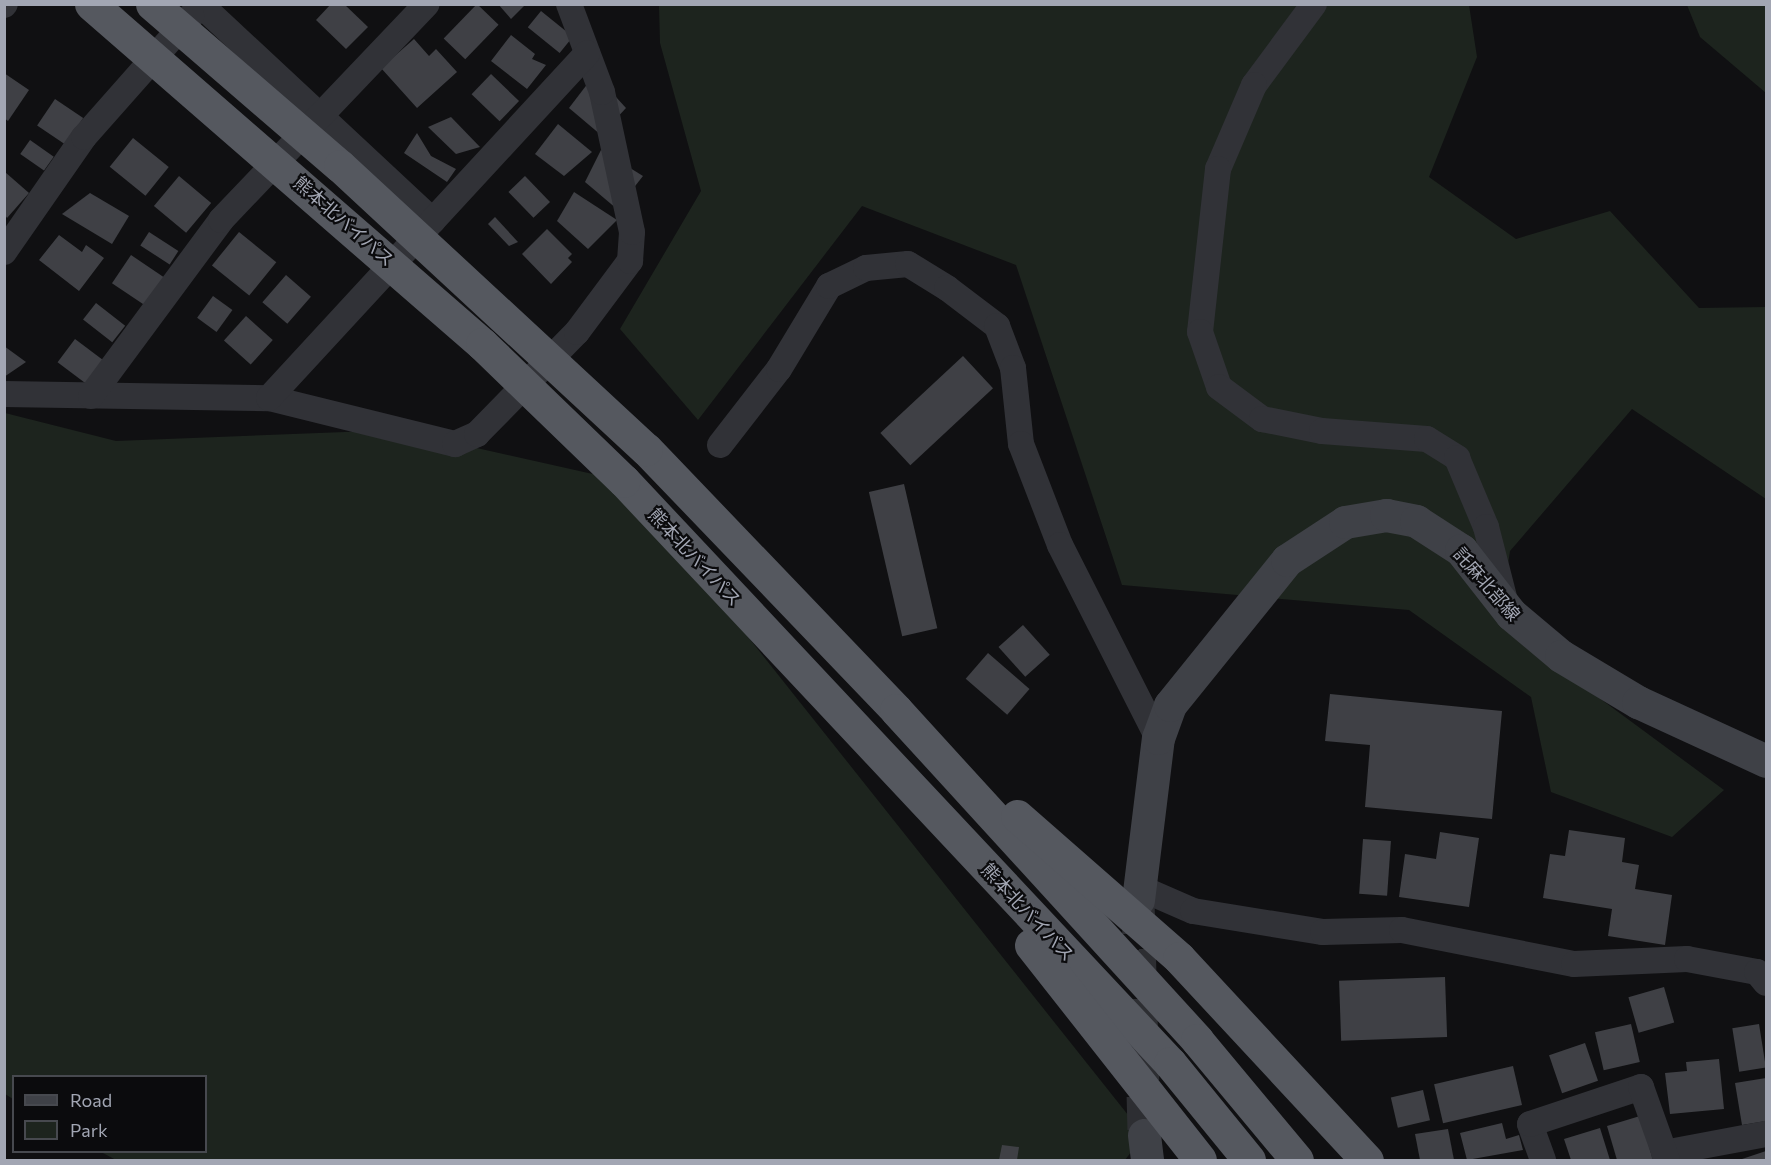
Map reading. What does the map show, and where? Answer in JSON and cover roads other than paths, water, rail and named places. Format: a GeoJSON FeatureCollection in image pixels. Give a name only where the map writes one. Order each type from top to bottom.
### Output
{"type":"FeatureCollection","features":[{"type":"Feature","properties":{"kind":"highway","name":"熊本北バイパス"},"geometry":{"type":"LineString","coordinates":[[91,4],[386,258],[624,481],[1170,1063],[1249,1161]]}},
{"type":"Feature","properties":{"kind":"highway","name":"熊本北バイパス"},"geometry":{"type":"LineString","coordinates":[[152,4],[340,166],[646,449],[896,710],[1197,1040],[1297,1161]]}},
{"type":"Feature","properties":{"kind":"highway"},"geometry":{"type":"LineString","coordinates":[[624,481],[948,846],[1110,1040],[1200,1161]]}},
{"type":"Feature","properties":{"kind":"highway"},"geometry":{"type":"LineString","coordinates":[[896,710],[1179,958],[1367,1161]]}},
{"type":"Feature","properties":{"kind":"main road","name":"託麻北部線"},"geometry":{"type":"LineString","coordinates":[[1138,894],[1158,738],[1170,705],[1226,628],[1287,560],[1345,522],[1386,515],[1416,521],[1461,550],[1511,614],[1561,656],[1638,702],[1767,761]]}},
{"type":"Feature","properties":{"kind":"street"},"geometry":{"type":"LineString","coordinates":[[91,396],[221,220],[426,4]]}},
{"type":"Feature","properties":{"kind":"street"},"geometry":{"type":"LineString","coordinates":[[4,394],[269,398],[455,444],[477,434],[577,332],[630,261],[632,232],[602,92],[569,4]]}},
{"type":"Feature","properties":{"kind":"street"},"geometry":{"type":"LineString","coordinates":[[1314,4],[1254,85],[1218,169],[1200,332],[1219,387],[1262,420],[1427,439],[1457,458],[1486,527],[1511,614]]}},
{"type":"Feature","properties":{"kind":"street"},"geometry":{"type":"LineString","coordinates":[[4,252],[84,137],[200,5],[322,113],[433,221]]}},
{"type":"Feature","properties":{"kind":"street"},"geometry":{"type":"LineString","coordinates":[[269,398],[587,53]]}},
{"type":"Feature","properties":{"kind":"street"},"geometry":{"type":"LineString","coordinates":[[720,445],[779,369],[829,286],[866,268],[908,264],[947,288],[997,326],[1013,368],[1021,444],[1060,545],[1158,738]]}},
{"type":"Feature","properties":{"kind":"street"},"geometry":{"type":"LineString","coordinates":[[1138,894],[1193,911],[1323,932],[1402,930],[1574,964],[1687,959],[1757,972],[1767,983]]}},
{"type":"Feature","properties":{"kind":"street"},"geometry":{"type":"LineString","coordinates":[[1543,1161],[1530,1124],[1641,1087],[1666,1157],[1767,1134]]}},
{"type":"Feature","properties":{"kind":"tunnel"},"geometry":{"type":"LineString","coordinates":[[1138,900],[1144,1135]]}}]}
